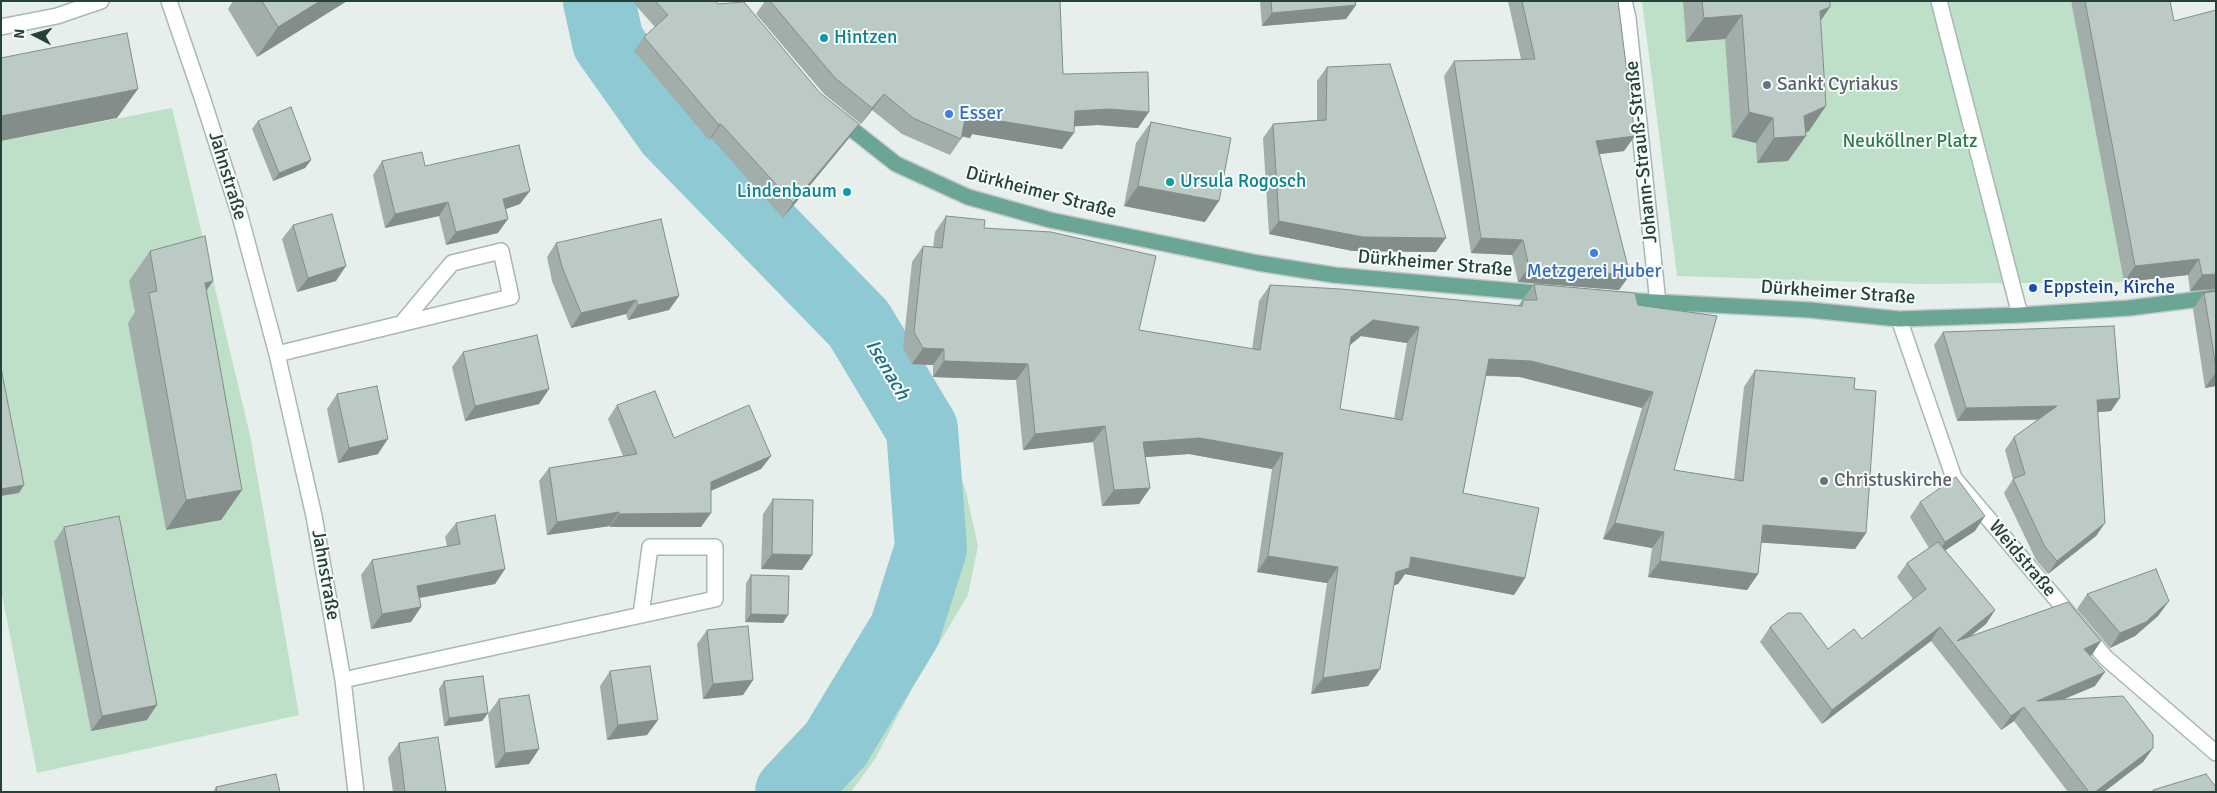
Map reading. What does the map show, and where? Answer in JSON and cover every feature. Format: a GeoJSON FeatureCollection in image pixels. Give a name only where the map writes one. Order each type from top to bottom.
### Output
{"type":"FeatureCollection","features":[{"type":"Feature","properties":{"kind":"main road","name":"Dürkheimer Straße"},"geometry":{"type":"LineString","coordinates":[[824,107],[896,164],[968,197],[1050,220],[1258,263],[1334,275],[1560,295]]}},
{"type":"Feature","properties":{"kind":"main road","name":"Dürkheimer Straße"},"geometry":{"type":"LineString","coordinates":[[1599,298],[1658,303],[1810,310],[1899,319],[2020,315],[2129,308],[2216,297]]}},
{"type":"Feature","properties":{"kind":"street"},"geometry":{"type":"LineString","coordinates":[[1,27],[56,16],[101,1]]}},
{"type":"Feature","properties":{"kind":"street","name":"Jahnstraße"},"geometry":{"type":"LineString","coordinates":[[169,1],[240,216],[277,354],[314,516],[343,680],[356,792]]}},
{"type":"Feature","properties":{"kind":"street","name":"Johann-Strauß-Straße"},"geometry":{"type":"LineString","coordinates":[[1624,1],[1628,18],[1658,303]]}},
{"type":"Feature","properties":{"kind":"street"},"geometry":{"type":"LineString","coordinates":[[1939,1],[2020,315]]}},
{"type":"Feature","properties":{"kind":"street"},"geometry":{"type":"LineString","coordinates":[[277,354],[511,297],[501,251],[452,263],[402,323]]}},
{"type":"Feature","properties":{"kind":"street","name":"Weidstraße"},"geometry":{"type":"LineString","coordinates":[[1899,319],[1954,478],[2106,658],[2216,753]]}},
{"type":"Feature","properties":{"kind":"street"},"geometry":{"type":"LineString","coordinates":[[343,680],[715,599],[715,548],[650,547],[641,614]]}},
{"type":"Feature","properties":{"kind":"green space"},"geometry":{"type":"Polygon","coordinates":[[[570,1],[615,1],[627,58],[680,118],[726,157],[895,337],[930,399],[951,445],[966,492],[978,546],[968,595],[913,687],[875,759],[851,792],[768,792],[772,790],[830,713],[900,593],[924,521],[902,428],[787,277],[696,188],[599,74],[570,1]]]}},
{"type":"Feature","properties":{"kind":"green space","name":"Neuköllner Platz"},"geometry":{"type":"Polygon","coordinates":[[[1642,1],[2071,1],[2124,282],[1921,284],[1677,276],[1642,1]]]}},
{"type":"Feature","properties":{"kind":"green space"},"geometry":{"type":"Polygon","coordinates":[[[172,108],[250,435],[299,715],[37,773],[1,590],[1,141],[172,108]]]}},
{"type":"Feature","properties":{"kind":"building"},"geometry":{"type":"Polygon","coordinates":[[[262,1],[320,1],[278,27],[262,1]]]}},
{"type":"Feature","properties":{"kind":"building"},"geometry":{"type":"Polygon","coordinates":[[[655,1],[715,1],[718,4],[744,2],[820,93],[859,124],[793,203],[721,124],[719,125],[644,37],[668,15],[655,1]]]}},
{"type":"Feature","properties":{"kind":"building"},"geometry":{"type":"Polygon","coordinates":[[[770,1],[1060,1],[1063,74],[1148,72],[1149,112],[1109,109],[1075,111],[1074,133],[982,118],[981,121],[965,119],[961,139],[913,118],[884,94],[872,108],[835,78],[770,1]]]}},
{"type":"Feature","properties":{"kind":"building"},"geometry":{"type":"Polygon","coordinates":[[[1271,1],[1355,1],[1356,5],[1272,13],[1271,1]]]}},
{"type":"Feature","properties":{"kind":"building"},"geometry":{"type":"Polygon","coordinates":[[[1522,1],[1618,1],[1635,136],[1596,141],[1630,275],[1529,267],[1523,240],[1481,238],[1454,61],[1535,59],[1522,1]]]}},
{"type":"Feature","properties":{"kind":"building","name":"Sankt Cyriakus"},"geometry":{"type":"Polygon","coordinates":[[[1702,1],[1830,1],[1830,7],[1820,11],[1826,106],[1804,116],[1806,136],[1774,138],[1773,118],[1749,112],[1742,15],[1704,18],[1702,1]]]}},
{"type":"Feature","properties":{"kind":"building"},"geometry":{"type":"Polygon","coordinates":[[[2085,1],[2170,1],[2174,21],[2216,10],[2216,274],[2202,275],[2199,259],[2135,266],[2085,1]]]}},
{"type":"Feature","properties":{"kind":"building"},"geometry":{"type":"Polygon","coordinates":[[[127,33],[138,89],[1,116],[1,58],[127,33]]]}},
{"type":"Feature","properties":{"kind":"building"},"geometry":{"type":"Polygon","coordinates":[[[1390,64],[1446,238],[1363,237],[1279,221],[1273,124],[1326,120],[1327,67],[1390,64]]]}},
{"type":"Feature","properties":{"kind":"building"},"geometry":{"type":"Polygon","coordinates":[[[291,107],[311,160],[279,173],[258,121],[291,107]]]}},
{"type":"Feature","properties":{"kind":"building"},"geometry":{"type":"Polygon","coordinates":[[[1151,122],[1231,138],[1219,201],[1138,186],[1151,122]]]}},
{"type":"Feature","properties":{"kind":"building"},"geometry":{"type":"Polygon","coordinates":[[[519,145],[530,191],[503,199],[508,219],[456,232],[448,202],[395,214],[382,161],[422,152],[425,166],[519,145]]]}},
{"type":"Feature","properties":{"kind":"building"},"geometry":{"type":"Polygon","coordinates":[[[332,214],[346,266],[308,278],[293,225],[332,214]]]}},
{"type":"Feature","properties":{"kind":"building"},"geometry":{"type":"Polygon","coordinates":[[[946,216],[985,220],[984,228],[1051,232],[1156,256],[1139,330],[1260,350],[1270,285],[1341,289],[1522,306],[1523,300],[1537,300],[1534,284],[1635,293],[1638,305],[1717,316],[1674,470],[1743,481],[1755,370],[1855,378],[1854,389],[1876,391],[1866,533],[1763,525],[1758,574],[1660,561],[1664,532],[1615,523],[1653,392],[1531,361],[1489,359],[1463,493],[1539,508],[1525,578],[1411,557],[1409,568],[1396,572],[1380,669],[1323,678],[1338,567],[1268,556],[1283,453],[1200,438],[1143,442],[1150,488],[1114,490],[1105,426],[1035,434],[1028,364],[944,361],[944,349],[923,348],[914,332],[923,246],[942,248],[946,216]],[[1373,320],[1351,337],[1340,409],[1402,420],[1419,327],[1373,320]]]}},
{"type":"Feature","properties":{"kind":"building"},"geometry":{"type":"Polygon","coordinates":[[[661,219],[679,296],[638,305],[636,300],[581,313],[562,267],[556,243],[661,219]]]}},
{"type":"Feature","properties":{"kind":"building"},"geometry":{"type":"Polygon","coordinates":[[[205,236],[213,281],[205,283],[242,490],[186,500],[149,293],[157,291],[150,251],[205,236]]]}},
{"type":"Feature","properties":{"kind":"building"},"geometry":{"type":"Polygon","coordinates":[[[2216,291],[2216,368],[2204,293],[2216,291]]]}},
{"type":"Feature","properties":{"kind":"building"},"geometry":{"type":"Polygon","coordinates":[[[2114,326],[2120,398],[2097,400],[2105,523],[2057,561],[2045,547],[2013,479],[2025,474],[2014,437],[2057,406],[1966,408],[1943,332],[2114,326]]]}},
{"type":"Feature","properties":{"kind":"building"},"geometry":{"type":"Polygon","coordinates":[[[537,335],[549,389],[475,406],[463,352],[537,335]]]}},
{"type":"Feature","properties":{"kind":"building"},"geometry":{"type":"Polygon","coordinates":[[[1,368],[24,485],[1,489],[1,368]]]}},
{"type":"Feature","properties":{"kind":"building"},"geometry":{"type":"Polygon","coordinates":[[[377,386],[388,439],[349,448],[337,394],[377,386]]]}},
{"type":"Feature","properties":{"kind":"building"},"geometry":{"type":"Polygon","coordinates":[[[655,391],[674,438],[749,405],[771,456],[711,482],[711,513],[619,514],[619,512],[557,522],[549,468],[637,454],[617,405],[655,391]]]}},
{"type":"Feature","properties":{"kind":"building"},"geometry":{"type":"Polygon","coordinates":[[[1956,477],[1985,516],[1945,542],[1920,502],[1956,477]]]}},
{"type":"Feature","properties":{"kind":"building"},"geometry":{"type":"Polygon","coordinates":[[[773,499],[813,500],[812,555],[772,554],[773,499]]]}},
{"type":"Feature","properties":{"kind":"building"},"geometry":{"type":"Polygon","coordinates":[[[495,515],[505,569],[417,586],[421,607],[382,614],[372,560],[460,544],[456,523],[495,515]]]}},
{"type":"Feature","properties":{"kind":"building"},"geometry":{"type":"Polygon","coordinates":[[[119,516],[157,705],[102,716],[64,527],[119,516]]]}},
{"type":"Feature","properties":{"kind":"building"},"geometry":{"type":"Polygon","coordinates":[[[1938,542],[1995,610],[1957,641],[2068,602],[2101,641],[2084,649],[2105,672],[2037,701],[2123,696],[2153,735],[2153,748],[2095,792],[2089,792],[2024,707],[2011,716],[1940,627],[1832,710],[1770,627],[1788,613],[1801,613],[1828,649],[1854,629],[1862,639],[1926,589],[1907,563],[1938,542]]]}},
{"type":"Feature","properties":{"kind":"building"},"geometry":{"type":"Polygon","coordinates":[[[2156,569],[2169,601],[2146,622],[2120,633],[2087,594],[2156,569]]]}},
{"type":"Feature","properties":{"kind":"building"},"geometry":{"type":"Polygon","coordinates":[[[751,575],[789,576],[788,615],[751,614],[751,575]]]}},
{"type":"Feature","properties":{"kind":"building"},"geometry":{"type":"Polygon","coordinates":[[[748,626],[753,680],[713,684],[707,630],[748,626]]]}},
{"type":"Feature","properties":{"kind":"building"},"geometry":{"type":"Polygon","coordinates":[[[650,666],[658,720],[618,725],[610,671],[650,666]]]}},
{"type":"Feature","properties":{"kind":"building"},"geometry":{"type":"Polygon","coordinates":[[[483,676],[488,713],[449,718],[444,681],[483,676]]]}},
{"type":"Feature","properties":{"kind":"building"},"geometry":{"type":"Polygon","coordinates":[[[529,695],[539,749],[505,753],[499,699],[529,695]]]}},
{"type":"Feature","properties":{"kind":"building"},"geometry":{"type":"Polygon","coordinates":[[[438,737],[446,791],[405,792],[399,743],[438,737]]]}},
{"type":"Feature","properties":{"kind":"building"},"geometry":{"type":"Polygon","coordinates":[[[276,774],[280,792],[217,792],[216,787],[276,774]]]}},
{"type":"Feature","properties":{"kind":"building"},"geometry":{"type":"Polygon","coordinates":[[[2206,774],[2216,787],[2216,792],[2153,792],[2153,790],[2206,774]]]}},
{"type":"Feature","properties":{"kind":"waterway","name":"Isenach"},"geometry":{"type":"LineString","coordinates":[[599,1],[608,42],[671,131],[859,324],[922,429],[931,548],[905,630],[836,744],[791,792]]}},
{"type":"Feature","properties":{"kind":"place","name":"Hintzen"},"geometry":{"type":"Point","coordinates":[824,38]}},
{"type":"Feature","properties":{"kind":"place","name":"Sankt Cyriakus"},"geometry":{"type":"Point","coordinates":[1767,85]}},
{"type":"Feature","properties":{"kind":"place","name":"Esser"},"geometry":{"type":"Point","coordinates":[949,114]}},
{"type":"Feature","properties":{"kind":"place","name":"Ursula Rogosch"},"geometry":{"type":"Point","coordinates":[1170,182]}},
{"type":"Feature","properties":{"kind":"place","name":"Lindenbaum"},"geometry":{"type":"Point","coordinates":[847,192]}},
{"type":"Feature","properties":{"kind":"place","name":"Metzgerei Huber"},"geometry":{"type":"Point","coordinates":[1594,253]}},
{"type":"Feature","properties":{"kind":"place","name":"Eppstein, Kirche"},"geometry":{"type":"Point","coordinates":[2033,288]}},
{"type":"Feature","properties":{"kind":"place","name":"Christuskirche"},"geometry":{"type":"Point","coordinates":[1824,481]}}]}
